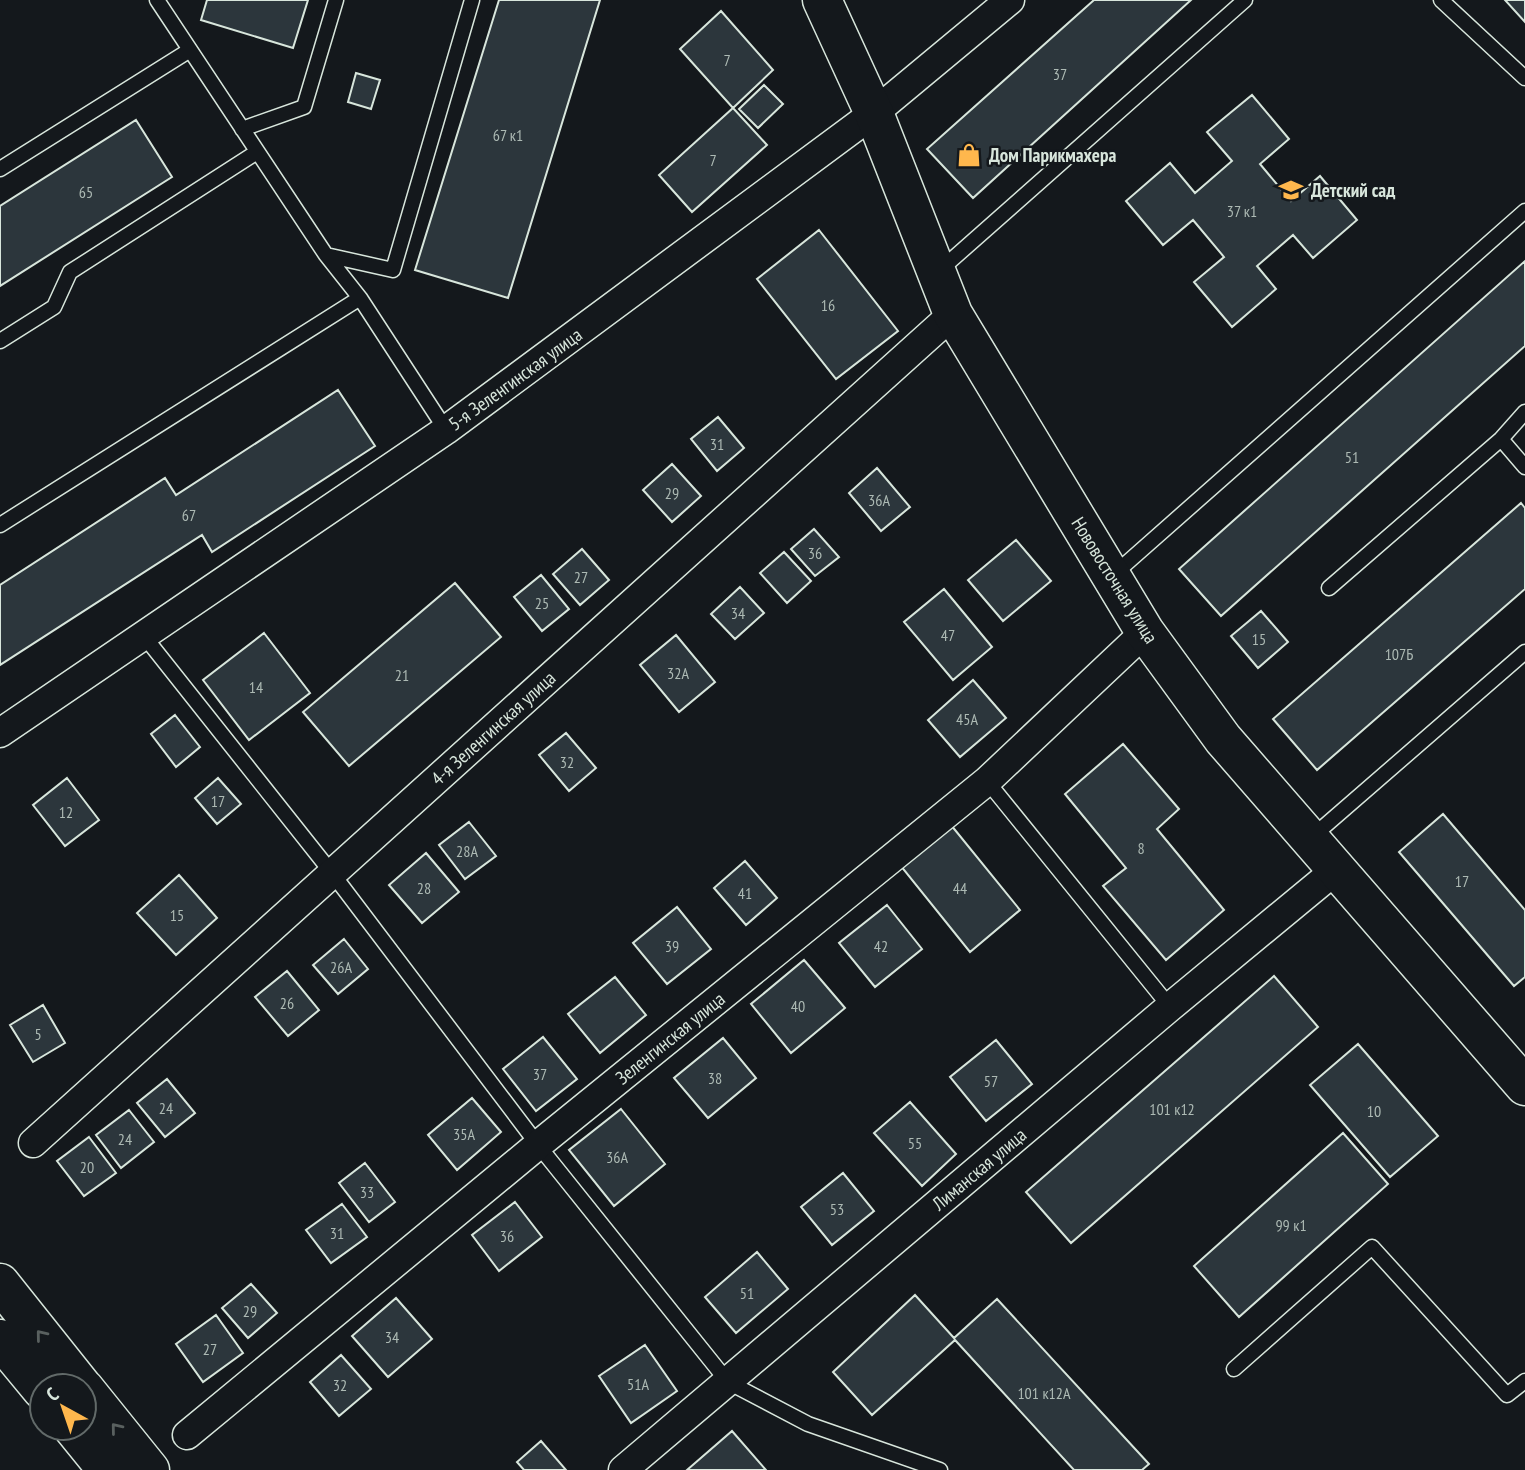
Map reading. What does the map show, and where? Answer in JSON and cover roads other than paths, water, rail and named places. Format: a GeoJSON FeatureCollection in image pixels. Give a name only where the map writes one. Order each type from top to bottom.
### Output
{"type":"FeatureCollection","features":[{"type":"Feature","properties":{"kind":"main road","name":"Нововосточная улица"},"geometry":{"type":"LineString","coordinates":[[822,0],[874,113],[953,313],[1144,632],[1223,739],[1525,1086]]}},
{"type":"Feature","properties":{"kind":"main road"},"geometry":{"type":"LineString","coordinates":[[0,1283],[71,1372]]}},
{"type":"Feature","properties":{"kind":"main road"},"geometry":{"type":"LineString","coordinates":[[0,1339],[28,1373]]}},
{"type":"Feature","properties":{"kind":"main road"},"geometry":{"type":"LineString","coordinates":[[98,1406],[150,1470]]}},
{"type":"Feature","properties":{"kind":"main road"},"geometry":{"type":"LineString","coordinates":[[84,1442],[107,1470]]}},
{"type":"Feature","properties":{"kind":"street","name":"5-я Зеленгинская улица"},"geometry":{"type":"LineString","coordinates":[[0,733],[446,430],[874,113],[1010,0]]}},
{"type":"Feature","properties":{"kind":"street","name":"4-я Зеленгинская улица"},"geometry":{"type":"LineString","coordinates":[[33,1143],[953,313]]}},
{"type":"Feature","properties":{"kind":"street","name":"Зеленгинская улица"},"geometry":{"type":"LineString","coordinates":[[187,1435],[538,1145],[987,781],[1144,632]]}},
{"type":"Feature","properties":{"kind":"street","name":"Лиманская улица"},"geometry":{"type":"LineString","coordinates":[[623,1470],[1337,869]]}},
{"type":"Feature","properties":{"kind":"lane"},"geometry":{"type":"LineString","coordinates":[[157,0],[446,430]]}},
{"type":"Feature","properties":{"kind":"lane"},"geometry":{"type":"LineString","coordinates":[[242,130],[304,107],[337,0]]}},
{"type":"Feature","properties":{"kind":"lane"},"geometry":{"type":"LineString","coordinates":[[326,255],[393,270],[472,0]]}},
{"type":"Feature","properties":{"kind":"lane"},"geometry":{"type":"LineString","coordinates":[[937,273],[1245,0]]}},
{"type":"Feature","properties":{"kind":"lane"},"geometry":{"type":"LineString","coordinates":[[1441,0],[1525,78]]}},
{"type":"Feature","properties":{"kind":"lane"},"geometry":{"type":"LineString","coordinates":[[0,169],[190,50]]}},
{"type":"Feature","properties":{"kind":"lane"},"geometry":{"type":"LineString","coordinates":[[0,341],[54,307],[70,272],[257,152]]}},
{"type":"Feature","properties":{"kind":"lane"},"geometry":{"type":"LineString","coordinates":[[1111,577],[1525,211]]}},
{"type":"Feature","properties":{"kind":"lane"},"geometry":{"type":"LineString","coordinates":[[0,525],[359,298]]}},
{"type":"Feature","properties":{"kind":"lane"},"geometry":{"type":"LineString","coordinates":[[1329,588],[1501,439],[1525,412]]}},
{"type":"Feature","properties":{"kind":"lane"},"geometry":{"type":"LineString","coordinates":[[1501,439],[1525,467]]}},
{"type":"Feature","properties":{"kind":"lane"},"geometry":{"type":"LineString","coordinates":[[144,636],[332,873],[538,1145],[728,1382],[808,1424],[940,1470]]}},
{"type":"Feature","properties":{"kind":"lane"},"geometry":{"type":"LineString","coordinates":[[1310,838],[1525,652]]}},
{"type":"Feature","properties":{"kind":"lane"},"geometry":{"type":"LineString","coordinates":[[987,781],[1170,1007]]}},
{"type":"Feature","properties":{"kind":"lane"},"geometry":{"type":"LineString","coordinates":[[1234,1369],[1372,1247],[1507,1395],[1525,1381]]}},
{"type":"Feature","properties":{"kind":"place","name":"Дом Парикмахера"},"geometry":{"type":"Point","coordinates":[969,155]}},
{"type":"Feature","properties":{"kind":"place","name":"Детский сад"},"geometry":{"type":"Point","coordinates":[1291,190]}}]}
